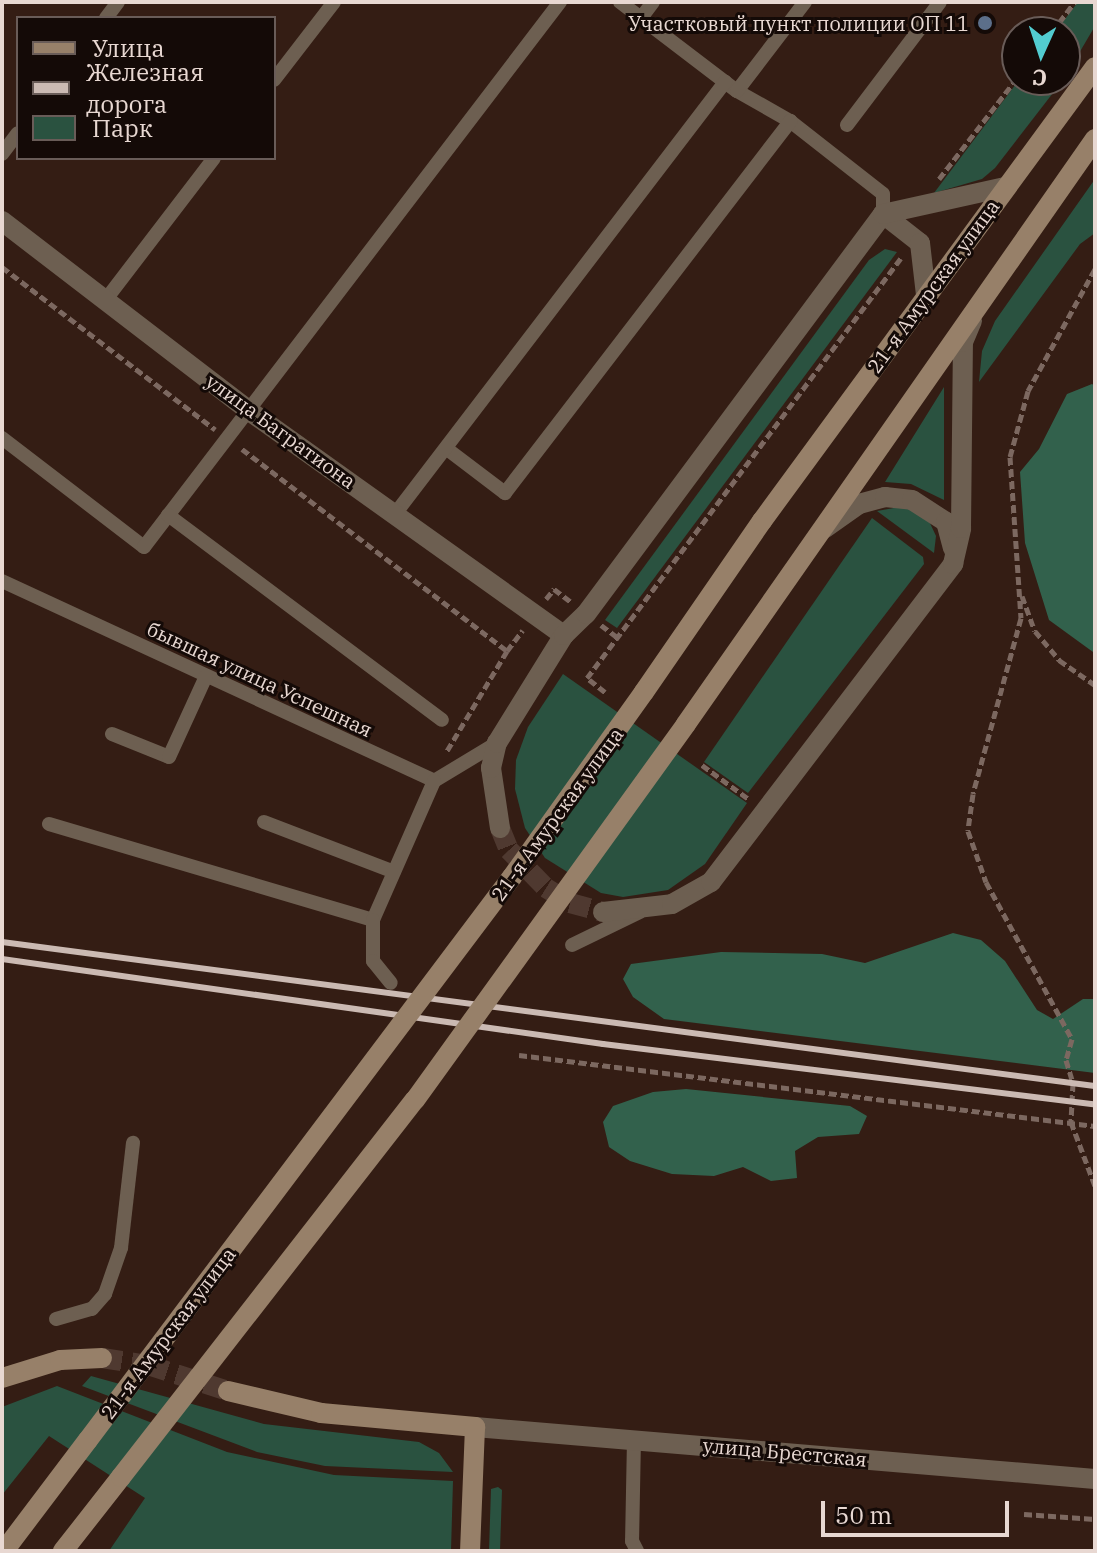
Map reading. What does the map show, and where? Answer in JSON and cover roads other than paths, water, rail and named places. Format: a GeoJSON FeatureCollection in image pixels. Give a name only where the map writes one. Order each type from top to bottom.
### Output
{"type":"FeatureCollection","features":[{"type":"Feature","properties":{"kind":"main road","name":"21-я Амурская улица"},"geometry":{"type":"LineString","coordinates":[[7,1545],[512,877],[926,295],[1095,67]]}},
{"type":"Feature","properties":{"kind":"main road"},"geometry":{"type":"LineString","coordinates":[[71,1546],[121,1477],[415,1100],[686,724],[983,295],[1095,139]]}},
{"type":"Feature","properties":{"kind":"main road"},"geometry":{"type":"LineString","coordinates":[[2,1378],[60,1360],[102,1358]]}},
{"type":"Feature","properties":{"kind":"main road"},"geometry":{"type":"LineString","coordinates":[[228,1391],[321,1413],[475,1427],[470,1551]]}},
{"type":"Feature","properties":{"kind":"street"},"geometry":{"type":"LineString","coordinates":[[500,828],[491,768],[497,743],[564,635],[586,614],[883,214],[1005,187]]}},
{"type":"Feature","properties":{"kind":"street"},"geometry":{"type":"LineString","coordinates":[[883,214],[920,243],[926,295]]}},
{"type":"Feature","properties":{"kind":"street","name":"улица Багратиона"},"geometry":{"type":"LineString","coordinates":[[2,221],[107,298],[248,410],[564,635]]}},
{"type":"Feature","properties":{"kind":"street"},"geometry":{"type":"LineString","coordinates":[[603,912],[640,912],[672,904],[711,882],[953,564],[961,528],[963,342],[983,295]]}},
{"type":"Feature","properties":{"kind":"street"},"geometry":{"type":"LineString","coordinates":[[821,531],[859,504],[885,497],[912,500],[946,522],[953,564]]}},
{"type":"Feature","properties":{"kind":"street","name":"улица Брестская"},"geometry":{"type":"LineString","coordinates":[[475,1427],[1095,1479]]}},
{"type":"Feature","properties":{"kind":"lane"},"geometry":{"type":"LineString","coordinates":[[276,77],[334,2]]}},
{"type":"Feature","properties":{"kind":"lane"},"geometry":{"type":"LineString","coordinates":[[2,438],[144,547],[560,2]]}},
{"type":"Feature","properties":{"kind":"lane"},"geometry":{"type":"LineString","coordinates":[[620,2],[737,91],[790,121],[883,194],[883,214]]}},
{"type":"Feature","properties":{"kind":"lane"},"geometry":{"type":"LineString","coordinates":[[641,18],[653,2]]}},
{"type":"Feature","properties":{"kind":"lane"},"geometry":{"type":"LineString","coordinates":[[737,91],[805,2]]}},
{"type":"Feature","properties":{"kind":"lane"},"geometry":{"type":"LineString","coordinates":[[847,125],[940,2]]}},
{"type":"Feature","properties":{"kind":"lane"},"geometry":{"type":"LineString","coordinates":[[395,514],[725,82]]}},
{"type":"Feature","properties":{"kind":"lane"},"geometry":{"type":"LineString","coordinates":[[447,449],[505,493],[790,121]]}},
{"type":"Feature","properties":{"kind":"lane"},"geometry":{"type":"LineString","coordinates":[[2,154],[16,136]]}},
{"type":"Feature","properties":{"kind":"lane"},"geometry":{"type":"LineString","coordinates":[[107,298],[212,160]]}},
{"type":"Feature","properties":{"kind":"lane"},"geometry":{"type":"LineString","coordinates":[[168,515],[442,720]]}},
{"type":"Feature","properties":{"kind":"lane","name":"бывшая улица Успешная"},"geometry":{"type":"LineString","coordinates":[[2,581],[434,781]]}},
{"type":"Feature","properties":{"kind":"lane"},"geometry":{"type":"LineString","coordinates":[[112,734],[169,757],[206,676]]}},
{"type":"Feature","properties":{"kind":"lane"},"geometry":{"type":"LineString","coordinates":[[391,983],[373,961],[373,920],[434,781],[497,743]]}},
{"type":"Feature","properties":{"kind":"lane"},"geometry":{"type":"LineString","coordinates":[[264,822],[394,872]]}},
{"type":"Feature","properties":{"kind":"lane"},"geometry":{"type":"LineString","coordinates":[[49,824],[373,920]]}},
{"type":"Feature","properties":{"kind":"lane"},"geometry":{"type":"LineString","coordinates":[[572,945],[640,912]]}},
{"type":"Feature","properties":{"kind":"lane"},"geometry":{"type":"LineString","coordinates":[[56,1319],[92,1309],[105,1294],[121,1248],[133,1143]]}},
{"type":"Feature","properties":{"kind":"lane"},"geometry":{"type":"LineString","coordinates":[[634,1439],[632,1541],[637,1551]]}},
{"type":"Feature","properties":{"kind":"tunnel"},"geometry":{"type":"LineString","coordinates":[[500,828],[509,850],[546,888],[570,903],[603,912]]}},
{"type":"Feature","properties":{"kind":"tunnel"},"geometry":{"type":"LineString","coordinates":[[102,1358],[148,1365],[228,1391]]}},
{"type":"Feature","properties":{"kind":"railway"},"geometry":{"type":"LineString","coordinates":[[2,942],[1095,1086]]}},
{"type":"Feature","properties":{"kind":"railway"},"geometry":{"type":"LineString","coordinates":[[2,959],[603,1044],[1095,1104]]}},
{"type":"Feature","properties":{"kind":"place","name":"Участковый пункт полиции ОП 11"},"geometry":{"type":"Point","coordinates":[985,23]}}]}
